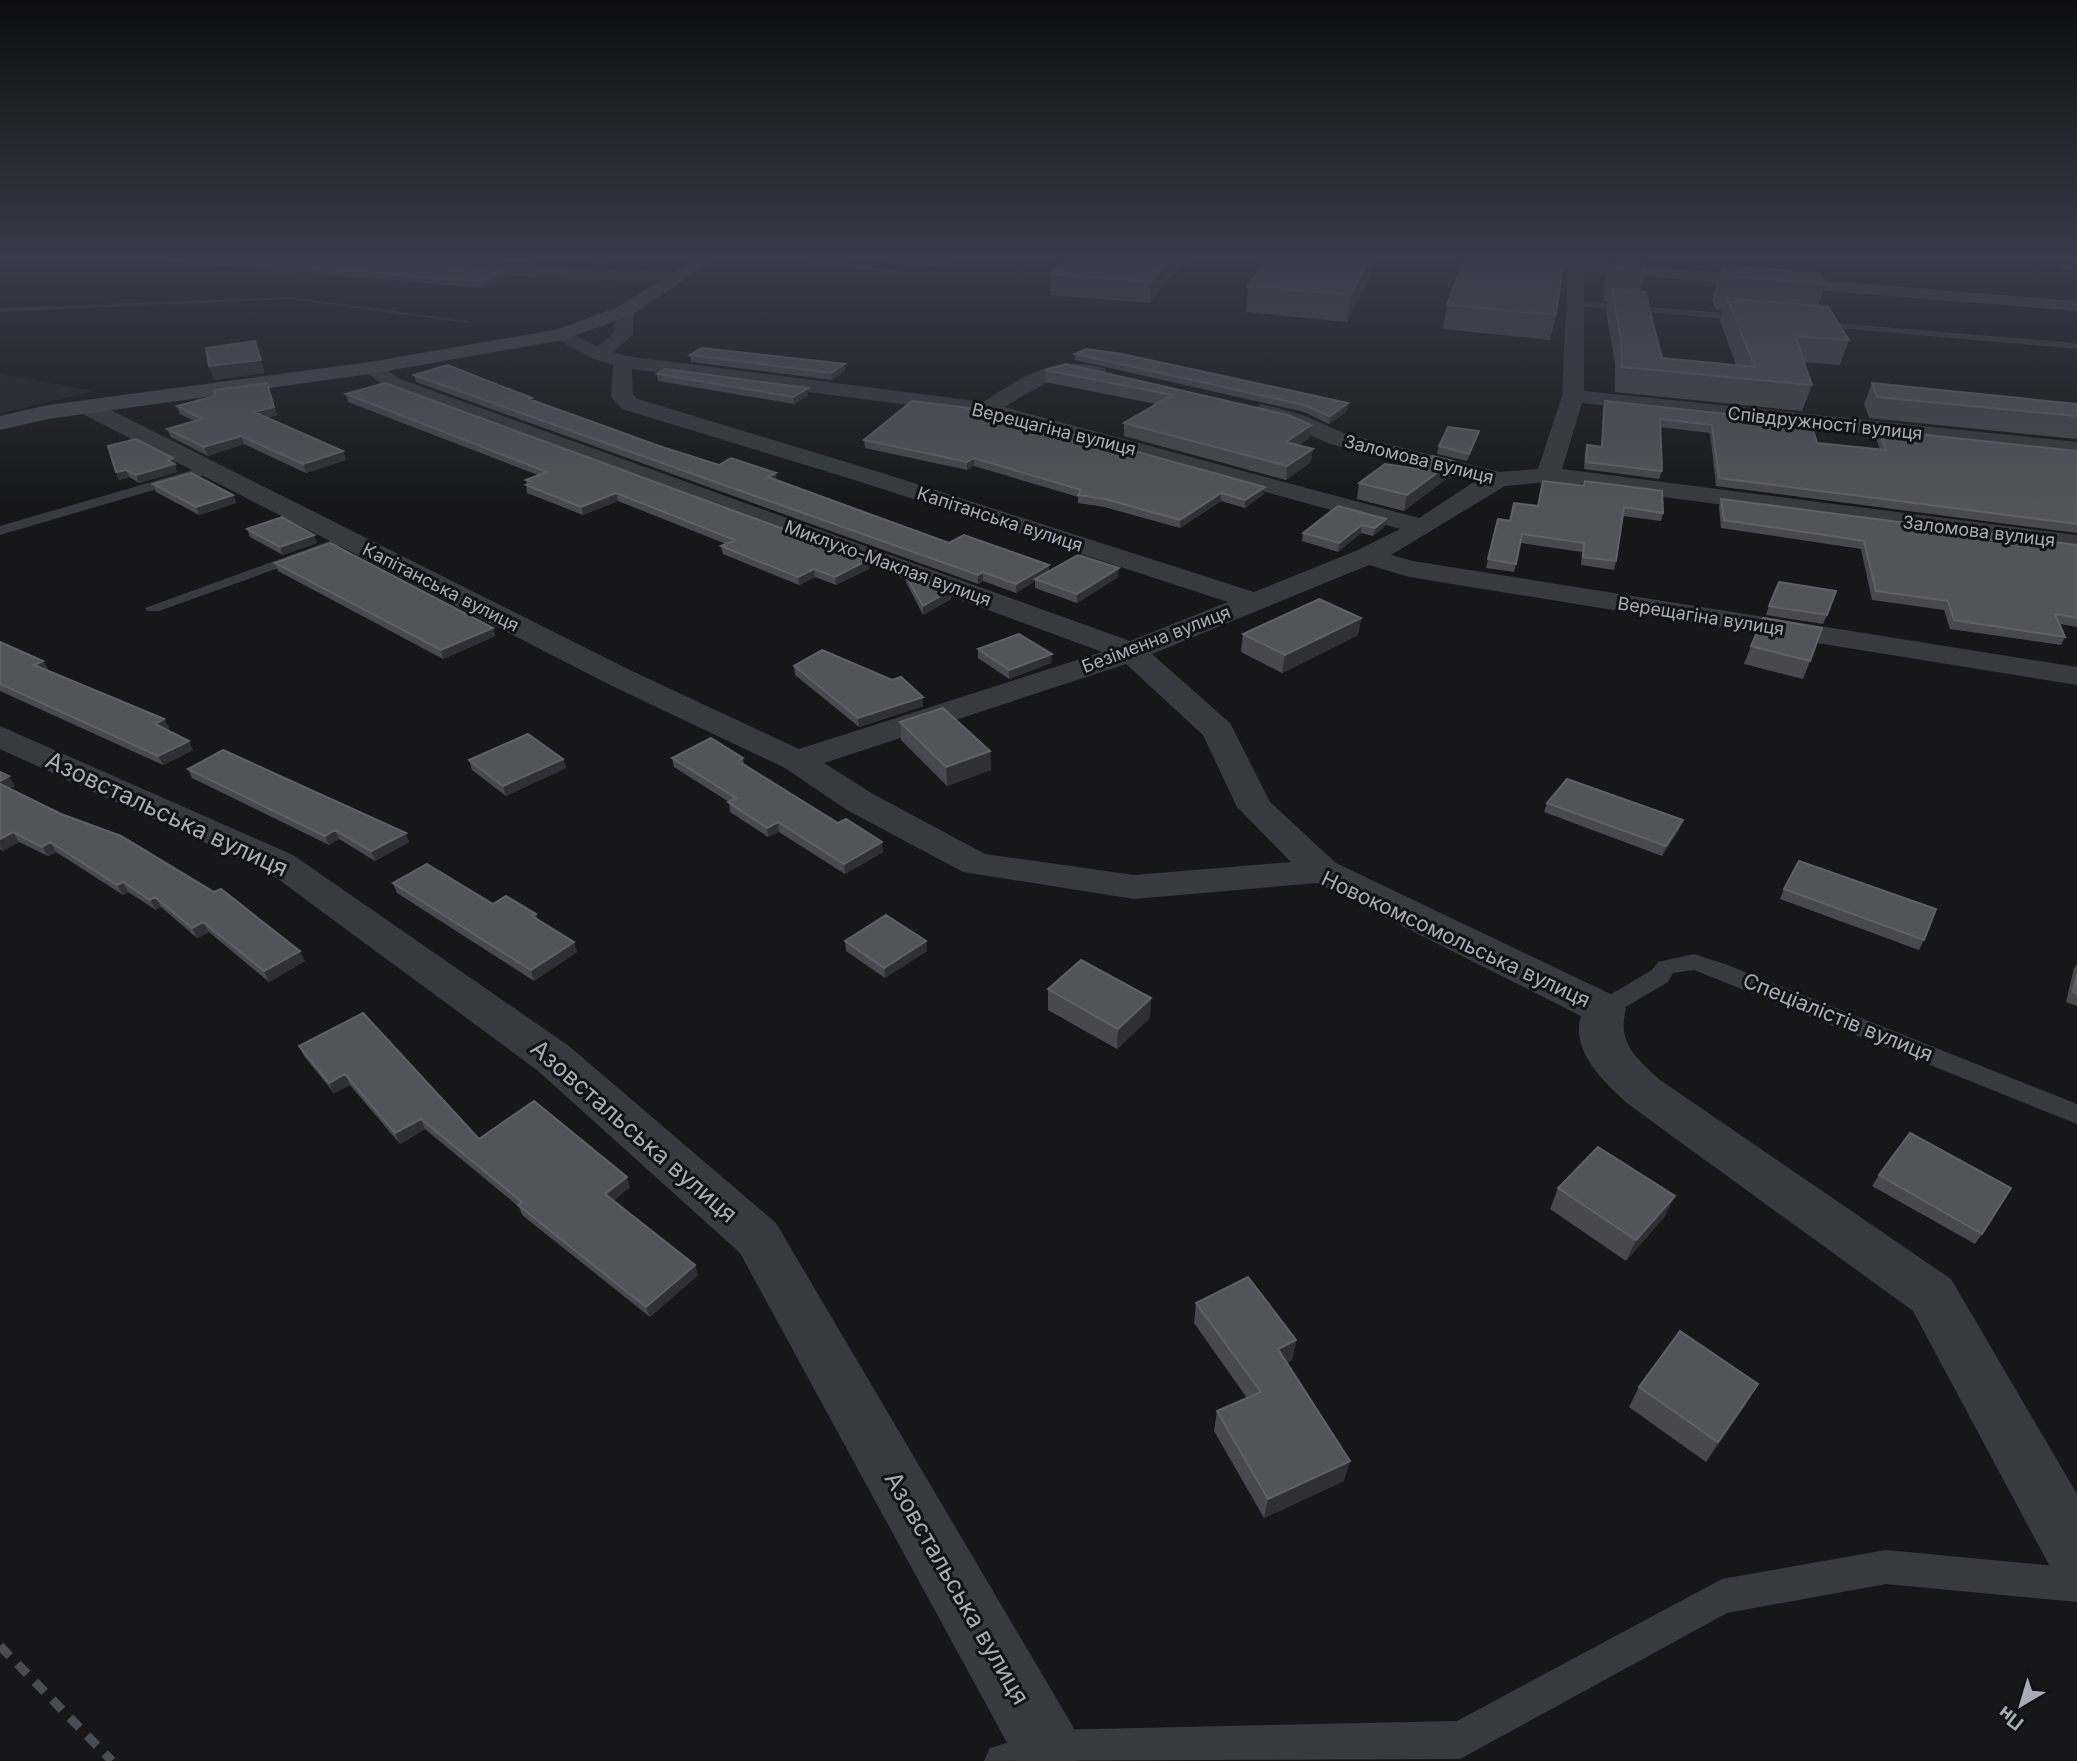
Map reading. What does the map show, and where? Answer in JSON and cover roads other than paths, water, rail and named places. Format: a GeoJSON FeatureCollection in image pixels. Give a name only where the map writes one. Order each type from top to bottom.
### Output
{"type":"FeatureCollection","features":[{"type":"Feature","properties":{"kind":"street"},"geometry":{"type":"LineString","coordinates":[[0,423],[87,407],[370,368],[529,339]]}},
{"type":"Feature","properties":{"kind":"street","name":"Верещагіна вулиця"},"geometry":{"type":"LineString","coordinates":[[568,339],[598,354],[624,362],[987,409],[1423,527]]}},
{"type":"Feature","properties":{"kind":"street"},"geometry":{"type":"LineString","coordinates":[[598,354],[618,339]]}},
{"type":"Feature","properties":{"kind":"street"},"geometry":{"type":"LineString","coordinates":[[1548,475],[1573,396],[1574,339]]}},
{"type":"Feature","properties":{"kind":"street","name":"Капітанська вулиця"},"geometry":{"type":"LineString","coordinates":[[624,362],[621,370],[622,397],[630,404],[870,477],[1253,601]]}},
{"type":"Feature","properties":{"kind":"street","name":"Миклухо-Маклая вулиця"},"geometry":{"type":"LineString","coordinates":[[370,368],[393,383],[1131,652],[1219,730],[1255,807],[1323,871]]}},
{"type":"Feature","properties":{"kind":"street"},"geometry":{"type":"LineString","coordinates":[[987,409],[1054,368],[1084,369],[1122,379]]}},
{"type":"Feature","properties":{"kind":"street","name":"Співдружності вулиця"},"geometry":{"type":"LineString","coordinates":[[1573,396],[2077,449]]}},
{"type":"Feature","properties":{"kind":"street","name":"Заломова вулиця"},"geometry":{"type":"LineString","coordinates":[[1237,405],[1294,420],[1338,439],[1500,480],[1548,475],[2077,543]]}},
{"type":"Feature","properties":{"kind":"street","name":"Капітанська вулиця"},"geometry":{"type":"LineString","coordinates":[[87,407],[621,678],[797,761]]}},
{"type":"Feature","properties":{"kind":"street","name":"Безіменна вулиця"},"geometry":{"type":"LineString","coordinates":[[797,761],[1131,652],[1368,556],[1423,527],[1476,490],[1500,480]]}},
{"type":"Feature","properties":{"kind":"street","name":"Верещагіна вулиця"},"geometry":{"type":"LineString","coordinates":[[1368,556],[1409,569],[2077,676]]}},
{"type":"Feature","properties":{"kind":"street","name":"Азовстальська вулиця"},"geometry":{"type":"LineString","coordinates":[[0,736],[280,863],[553,1058],[758,1238],[1048,1749]]}},
{"type":"Feature","properties":{"kind":"street","name":"Новокомсомольська вулиця"},"geometry":{"type":"LineString","coordinates":[[797,761],[860,802],[976,864],[1133,887],[1323,871],[1604,1009],[1597,1026],[1603,1045],[1618,1068],[1644,1092],[1932,1295],[2077,1554]]}},
{"type":"Feature","properties":{"kind":"lane"},"geometry":{"type":"LineString","coordinates":[[1998,339],[2077,346]]}},
{"type":"Feature","properties":{"kind":"lane"},"geometry":{"type":"LineString","coordinates":[[0,531],[210,469]]}},
{"type":"Feature","properties":{"kind":"lane"},"geometry":{"type":"LineString","coordinates":[[153,608],[346,539]]}},
{"type":"Feature","properties":{"kind":"lane","name":"Спеціалістів вулиця"},"geometry":{"type":"LineString","coordinates":[[1604,1009],[1660,976],[1667,967],[1694,962],[2077,1114]]}},
{"type":"Feature","properties":{"kind":"lane"},"geometry":{"type":"LineString","coordinates":[[1003,1761],[1048,1749],[1460,1740],[1722,1596],[1886,1567],[2077,1585]]}},
{"type":"Feature","properties":{"kind":"railway"},"geometry":{"type":"LineString","coordinates":[[0,1646],[112,1761]]}}]}
